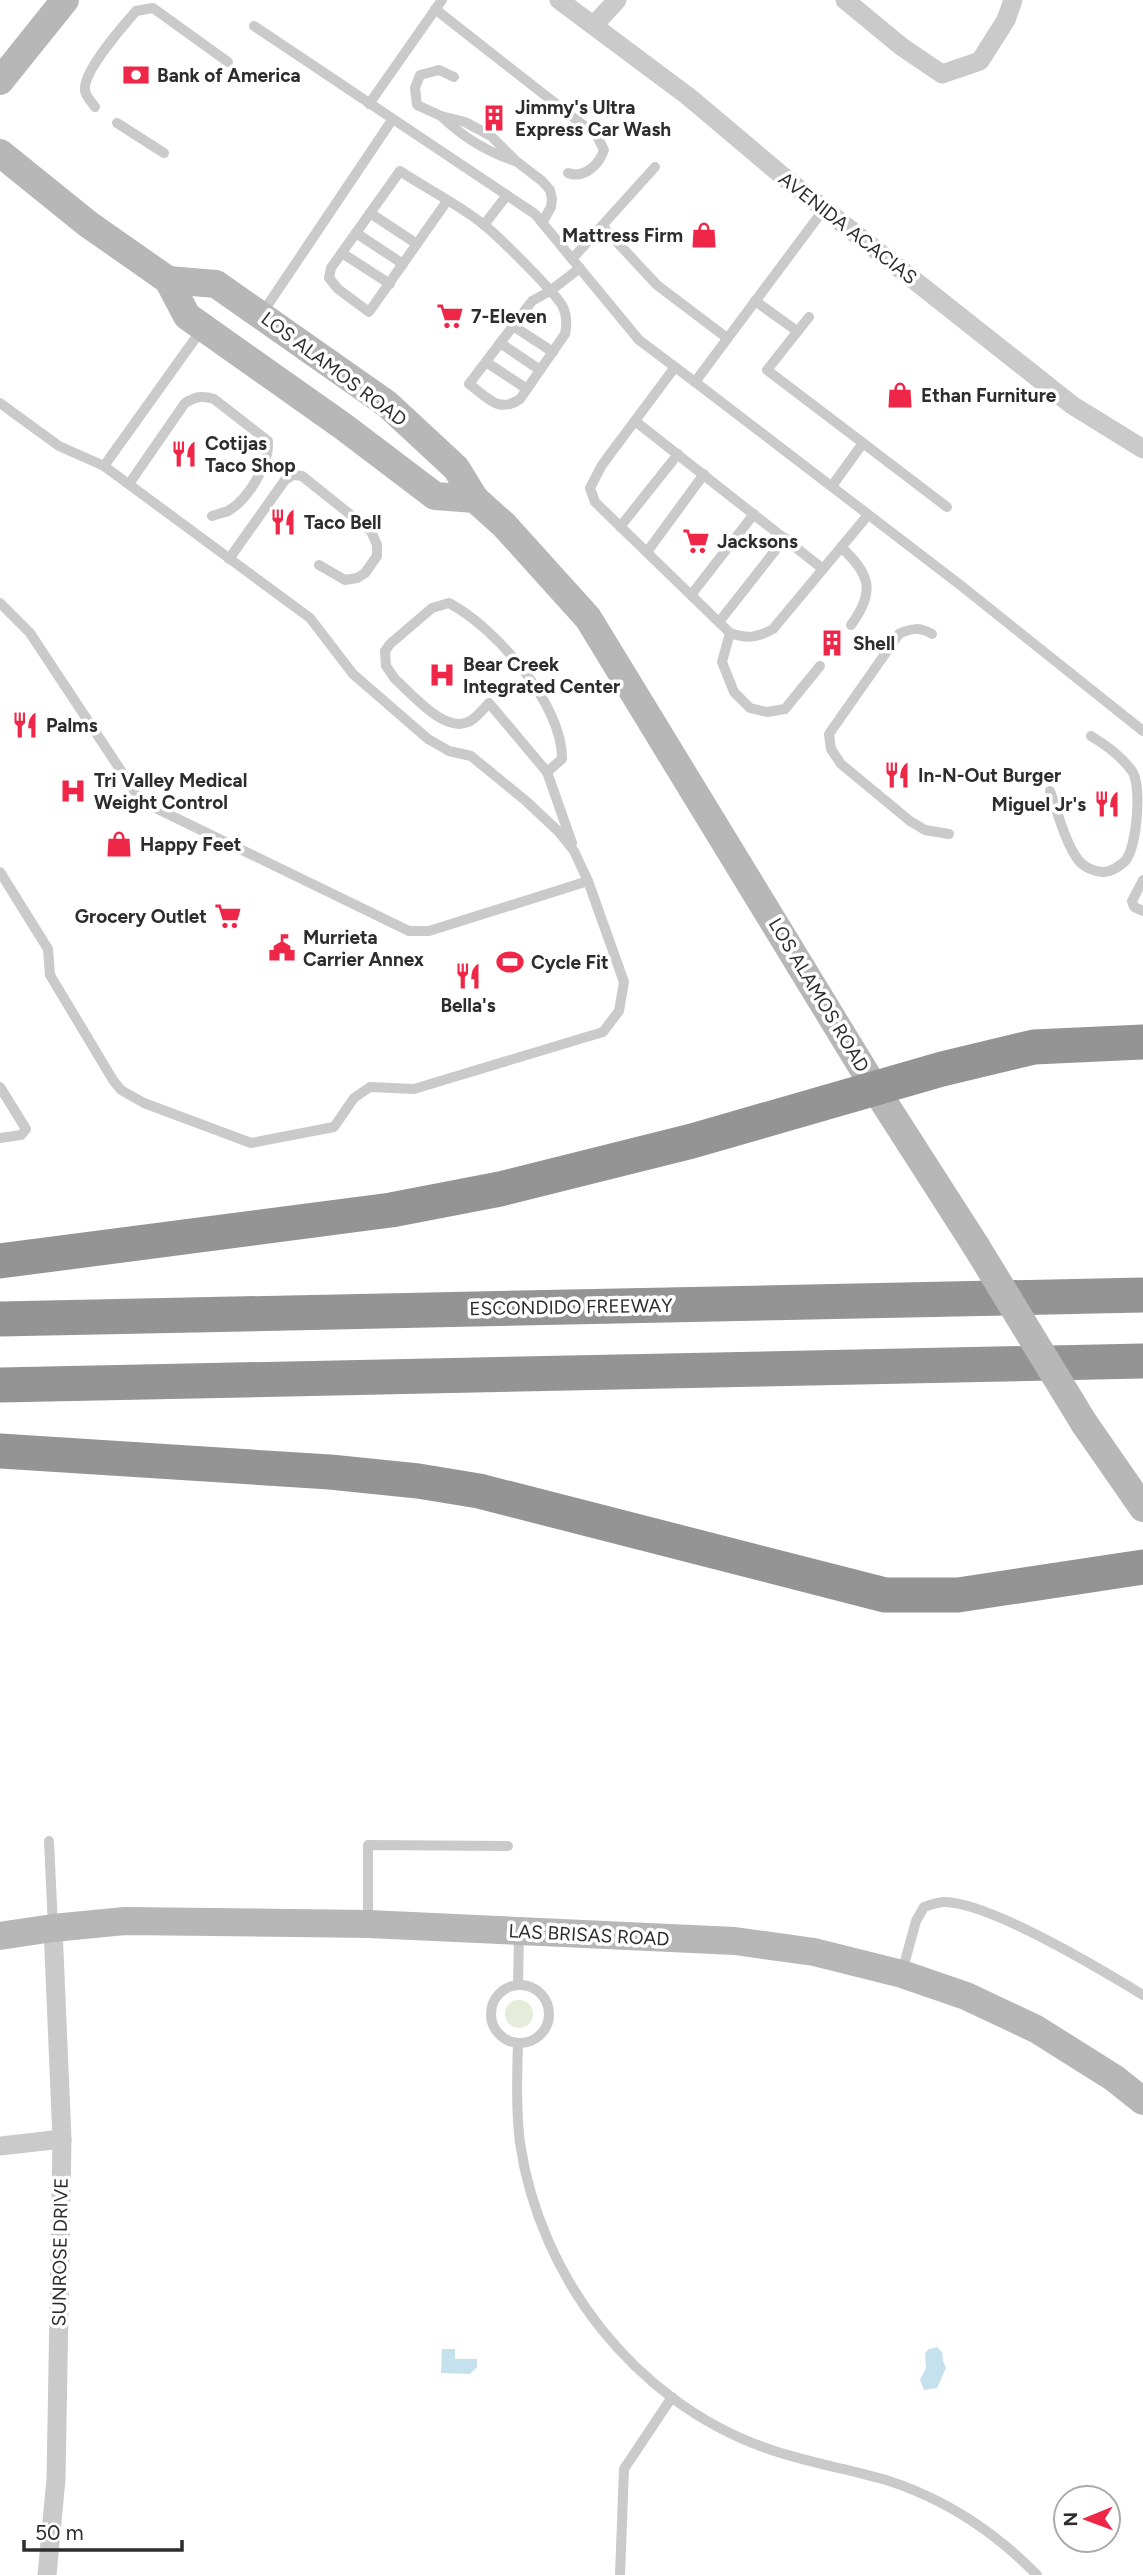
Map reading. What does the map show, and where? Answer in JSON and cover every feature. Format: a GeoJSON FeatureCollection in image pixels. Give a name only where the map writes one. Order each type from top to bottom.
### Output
{"type":"FeatureCollection","features":[{"type":"Feature","properties":{"kind":"highway"},"geometry":{"type":"LineString","coordinates":[[0,1261],[391,1210],[551,1176],[692,1141],[942,1069],[1034,1047],[1143,1042]]}},
{"type":"Feature","properties":{"kind":"highway","name":"ESCONDIDO FREEWAY"},"geometry":{"type":"LineString","coordinates":[[0,1320],[1143,1296]]}},
{"type":"Feature","properties":{"kind":"highway"},"geometry":{"type":"LineString","coordinates":[[0,1385],[1143,1361]]}},
{"type":"Feature","properties":{"kind":"highway"},"geometry":{"type":"LineString","coordinates":[[0,1451],[330,1472],[418,1481],[479,1491],[885,1595],[958,1595],[1143,1567]]}},
{"type":"Feature","properties":{"kind":"main road"},"geometry":{"type":"LineString","coordinates":[[0,82],[65,0]]}},
{"type":"Feature","properties":{"kind":"main road"},"geometry":{"type":"LineString","coordinates":[[0,153],[88,224],[168,280],[187,316],[344,427],[435,496],[475,499]]}},
{"type":"Feature","properties":{"kind":"main road","name":"LOS ALAMOS ROAD"},"geometry":{"type":"LineString","coordinates":[[168,280],[216,284],[387,404],[456,468],[475,499],[504,525],[589,618],[876,1090],[976,1246],[1084,1423],[1143,1508]]}},
{"type":"Feature","properties":{"kind":"main road","name":"LAS BRISAS ROAD"},"geometry":{"type":"LineString","coordinates":[[0,1936],[125,1921],[368,1924],[736,1941],[814,1952],[902,1974],[966,1996],[1036,2029],[1114,2078],[1143,2101]]}},
{"type":"Feature","properties":{"kind":"street","name":"AVENIDA ACACIAS"},"geometry":{"type":"LineString","coordinates":[[559,0],[595,24],[689,97],[824,209],[1072,405],[1143,449]]}},
{"type":"Feature","properties":{"kind":"street"},"geometry":{"type":"LineString","coordinates":[[595,24],[617,0]]}},
{"type":"Feature","properties":{"kind":"street"},"geometry":{"type":"LineString","coordinates":[[845,0],[902,47],[942,74],[980,61],[1006,20],[1013,0]]}},
{"type":"Feature","properties":{"kind":"street","name":"SUNROSE DRIVE"},"geometry":{"type":"LineString","coordinates":[[47,2575],[56,2479],[62,2138],[53,1928]]}},
{"type":"Feature","properties":{"kind":"street"},"geometry":{"type":"LineString","coordinates":[[0,2146],[62,2138]]}},
{"type":"Feature","properties":{"kind":"lane"},"geometry":{"type":"LineString","coordinates":[[369,104],[442,0]]}},
{"type":"Feature","properties":{"kind":"lane"},"geometry":{"type":"LineString","coordinates":[[95,107],[86,93],[88,74],[136,11],[153,8],[228,62]]}},
{"type":"Feature","properties":{"kind":"lane"},"geometry":{"type":"LineString","coordinates":[[435,9],[597,136],[604,150],[601,159],[582,174],[568,173]]}},
{"type":"Feature","properties":{"kind":"lane"},"geometry":{"type":"LineString","coordinates":[[254,26],[535,215],[639,340],[959,584],[1143,731]]}},
{"type":"Feature","properties":{"kind":"lane"},"geometry":{"type":"LineString","coordinates":[[454,77],[444,71],[431,71],[420,75],[416,81],[415,96],[418,105],[441,116],[465,122],[491,136],[516,161],[542,181],[550,190],[551,208],[542,223]]}},
{"type":"Feature","properties":{"kind":"lane"},"geometry":{"type":"LineString","coordinates":[[261,315],[392,120]]}},
{"type":"Feature","properties":{"kind":"lane"},"geometry":{"type":"LineString","coordinates":[[117,123],[164,153]]}},
{"type":"Feature","properties":{"kind":"lane"},"geometry":{"type":"LineString","coordinates":[[572,259],[655,167]]}},
{"type":"Feature","properties":{"kind":"lane"},"geometry":{"type":"LineString","coordinates":[[447,201],[369,312],[338,289],[329,278],[331,268],[400,171],[447,201],[484,225],[550,291],[562,304],[567,324],[565,334],[520,399],[503,407],[470,384],[532,301],[550,291],[580,268]]}},
{"type":"Feature","properties":{"kind":"lane"},"geometry":{"type":"LineString","coordinates":[[484,225],[507,195]]}},
{"type":"Feature","properties":{"kind":"lane"},"geometry":{"type":"LineString","coordinates":[[695,382],[824,209]]}},
{"type":"Feature","properties":{"kind":"lane"},"geometry":{"type":"LineString","coordinates":[[370,213],[417,244]]}},
{"type":"Feature","properties":{"kind":"lane"},"geometry":{"type":"LineString","coordinates":[[602,226],[657,285],[727,338]]}},
{"type":"Feature","properties":{"kind":"lane"},"geometry":{"type":"LineString","coordinates":[[356,233],[403,264]]}},
{"type":"Feature","properties":{"kind":"lane"},"geometry":{"type":"LineString","coordinates":[[342,253],[390,284]]}},
{"type":"Feature","properties":{"kind":"lane"},"geometry":{"type":"LineString","coordinates":[[755,301],[797,331]]}},
{"type":"Feature","properties":{"kind":"lane"},"geometry":{"type":"LineString","coordinates":[[809,317],[767,370],[947,507]]}},
{"type":"Feature","properties":{"kind":"lane"},"geometry":{"type":"LineString","coordinates":[[513,326],[553,352]]}},
{"type":"Feature","properties":{"kind":"lane"},"geometry":{"type":"LineString","coordinates":[[104,466],[203,327]]}},
{"type":"Feature","properties":{"kind":"lane"},"geometry":{"type":"LineString","coordinates":[[500,343],[540,370]]}},
{"type":"Feature","properties":{"kind":"lane"},"geometry":{"type":"LineString","coordinates":[[486,362],[527,389]]}},
{"type":"Feature","properties":{"kind":"lane"},"geometry":{"type":"LineString","coordinates":[[675,367],[594,477],[590,488],[595,502],[730,633],[745,638],[761,636],[773,628],[868,515]]}},
{"type":"Feature","properties":{"kind":"lane"},"geometry":{"type":"LineString","coordinates":[[129,484],[185,403],[194,397],[214,399],[268,441],[269,454],[241,502],[228,511],[212,516]]}},
{"type":"Feature","properties":{"kind":"lane"},"geometry":{"type":"LineString","coordinates":[[0,402],[66,450],[104,466],[310,618],[353,674],[398,714],[428,739],[449,751],[471,756],[479,762],[526,801],[574,850]]}},
{"type":"Feature","properties":{"kind":"lane"},"geometry":{"type":"LineString","coordinates":[[635,421],[823,569]]}},
{"type":"Feature","properties":{"kind":"lane"},"geometry":{"type":"LineString","coordinates":[[832,486],[863,443]]}},
{"type":"Feature","properties":{"kind":"lane"},"geometry":{"type":"LineString","coordinates":[[620,527],[678,454]]}},
{"type":"Feature","properties":{"kind":"lane"},"geometry":{"type":"LineString","coordinates":[[647,552],[704,474]]}},
{"type":"Feature","properties":{"kind":"lane"},"geometry":{"type":"LineString","coordinates":[[229,559],[285,480],[293,475],[303,476],[371,531],[377,545],[377,556],[357,579],[345,580],[319,565]]}},
{"type":"Feature","properties":{"kind":"lane"},"geometry":{"type":"LineString","coordinates":[[691,595],[754,514]]}},
{"type":"Feature","properties":{"kind":"lane"},"geometry":{"type":"LineString","coordinates":[[719,622],[785,538]]}},
{"type":"Feature","properties":{"kind":"lane"},"geometry":{"type":"LineString","coordinates":[[841,547],[859,564],[867,586],[863,609],[851,625]]}},
{"type":"Feature","properties":{"kind":"lane"},"geometry":{"type":"LineString","coordinates":[[0,603],[30,633],[141,801],[409,932],[429,930],[588,881]]}},
{"type":"Feature","properties":{"kind":"lane"},"geometry":{"type":"LineString","coordinates":[[0,872],[48,949],[50,975],[121,1090],[144,1103],[251,1143],[334,1127],[354,1098],[370,1087],[414,1089],[603,1031],[619,1011],[624,982],[547,772],[489,703],[470,722],[458,725],[448,723],[395,679],[386,666],[386,651],[393,640],[432,608],[449,603],[496,638],[537,688],[562,746],[562,759],[547,772]]}},
{"type":"Feature","properties":{"kind":"lane"},"geometry":{"type":"LineString","coordinates":[[932,634],[923,629],[909,629],[899,635],[829,734],[831,749],[841,764],[910,821],[925,830],[949,834]]}},
{"type":"Feature","properties":{"kind":"lane"},"geometry":{"type":"LineString","coordinates":[[730,633],[722,662],[734,692],[750,708],[767,712],[785,709],[820,666]]}},
{"type":"Feature","properties":{"kind":"lane"},"geometry":{"type":"LineString","coordinates":[[1050,791],[1067,837],[1080,862],[1096,872],[1107,872],[1126,860],[1133,844],[1135,825],[1136,790],[1133,773],[1106,745],[1091,736]]}},
{"type":"Feature","properties":{"kind":"lane"},"geometry":{"type":"LineString","coordinates":[[1143,880],[1132,901],[1134,907],[1143,911]]}},
{"type":"Feature","properties":{"kind":"lane"},"geometry":{"type":"LineString","coordinates":[[0,1087],[26,1129],[21,1136],[0,1138]]}},
{"type":"Feature","properties":{"kind":"lane"},"geometry":{"type":"LineString","coordinates":[[49,1841],[53,1928]]}},
{"type":"Feature","properties":{"kind":"lane"},"geometry":{"type":"LineString","coordinates":[[368,1924],[368,1845],[508,1846]]}},
{"type":"Feature","properties":{"kind":"lane"},"geometry":{"type":"LineString","coordinates":[[902,1974],[916,1921],[924,1907],[944,1901],[973,1908],[1004,1921],[1143,1995]]}},
{"type":"Feature","properties":{"kind":"lane"},"geometry":{"type":"LineString","coordinates":[[518,1985],[519,1931]]}},
{"type":"Feature","properties":{"kind":"lane"},"geometry":{"type":"LineString","coordinates":[[518,1985],[537,1991],[545,2001],[548,2013],[540,2034],[530,2041],[518,2043],[496,2031],[491,2015],[497,1996],[518,1985]]}},
{"type":"Feature","properties":{"kind":"lane"},"geometry":{"type":"LineString","coordinates":[[518,2043],[520,2144],[533,2201],[544,2231],[573,2291],[599,2327],[638,2369],[672,2397],[721,2429],[744,2440],[810,2462],[890,2482],[941,2504],[1013,2551],[1037,2575]]}},
{"type":"Feature","properties":{"kind":"lane"},"geometry":{"type":"LineString","coordinates":[[620,2575],[624,2469],[672,2397]]}},
{"type":"Feature","properties":{"kind":"green space"},"geometry":{"type":"Polygon","coordinates":[[[519,2000],[529,2004],[533,2014],[529,2024],[519,2028],[509,2024],[505,2014],[509,2004],[519,2000]]]}},
{"type":"Feature","properties":{"kind":"water"},"geometry":{"type":"Polygon","coordinates":[[[937,2347],[942,2352],[946,2368],[937,2388],[924,2390],[920,2380],[926,2368],[925,2353],[937,2347]]]}},
{"type":"Feature","properties":{"kind":"water"},"geometry":{"type":"Polygon","coordinates":[[[442,2349],[455,2349],[455,2359],[477,2359],[477,2367],[470,2374],[441,2373],[442,2349]]]}},
{"type":"Feature","properties":{"kind":"place","name":"Bank of America"},"geometry":{"type":"Point","coordinates":[136,75]}},
{"type":"Feature","properties":{"kind":"place","name":"Jimmy's Ultra Express Car Wash"},"geometry":{"type":"Point","coordinates":[494,118]}},
{"type":"Feature","properties":{"kind":"place","name":"Mattress Firm"},"geometry":{"type":"Point","coordinates":[704,235]}},
{"type":"Feature","properties":{"kind":"place","name":"7-Eleven"},"geometry":{"type":"Point","coordinates":[450,316]}},
{"type":"Feature","properties":{"kind":"place","name":"Ethan Furniture"},"geometry":{"type":"Point","coordinates":[900,395]}},
{"type":"Feature","properties":{"kind":"place","name":"Cotijas Taco Shop"},"geometry":{"type":"Point","coordinates":[184,454]}},
{"type":"Feature","properties":{"kind":"place","name":"Taco Bell"},"geometry":{"type":"Point","coordinates":[283,522]}},
{"type":"Feature","properties":{"kind":"place","name":"Jacksons"},"geometry":{"type":"Point","coordinates":[696,541]}},
{"type":"Feature","properties":{"kind":"place","name":"Shell"},"geometry":{"type":"Point","coordinates":[832,643]}},
{"type":"Feature","properties":{"kind":"place","name":"Bear Creek Integrated Center"},"geometry":{"type":"Point","coordinates":[442,675]}},
{"type":"Feature","properties":{"kind":"place","name":"Palms"},"geometry":{"type":"Point","coordinates":[25,725]}},
{"type":"Feature","properties":{"kind":"place","name":"In-N-Out Burger"},"geometry":{"type":"Point","coordinates":[897,775]}},
{"type":"Feature","properties":{"kind":"place","name":"Tri Valley Medical Weight Control"},"geometry":{"type":"Point","coordinates":[73,791]}},
{"type":"Feature","properties":{"kind":"place","name":"Miguel Jr's"},"geometry":{"type":"Point","coordinates":[1107,804]}},
{"type":"Feature","properties":{"kind":"place","name":"Happy Feet"},"geometry":{"type":"Point","coordinates":[119,844]}},
{"type":"Feature","properties":{"kind":"place","name":"Grocery Outlet"},"geometry":{"type":"Point","coordinates":[228,916]}},
{"type":"Feature","properties":{"kind":"place","name":"Murrieta Carrier Annex"},"geometry":{"type":"Point","coordinates":[282,948]}},
{"type":"Feature","properties":{"kind":"place","name":"Cycle Fit"},"geometry":{"type":"Point","coordinates":[510,962]}},
{"type":"Feature","properties":{"kind":"place","name":"Bella's"},"geometry":{"type":"Point","coordinates":[468,976]}}]}
